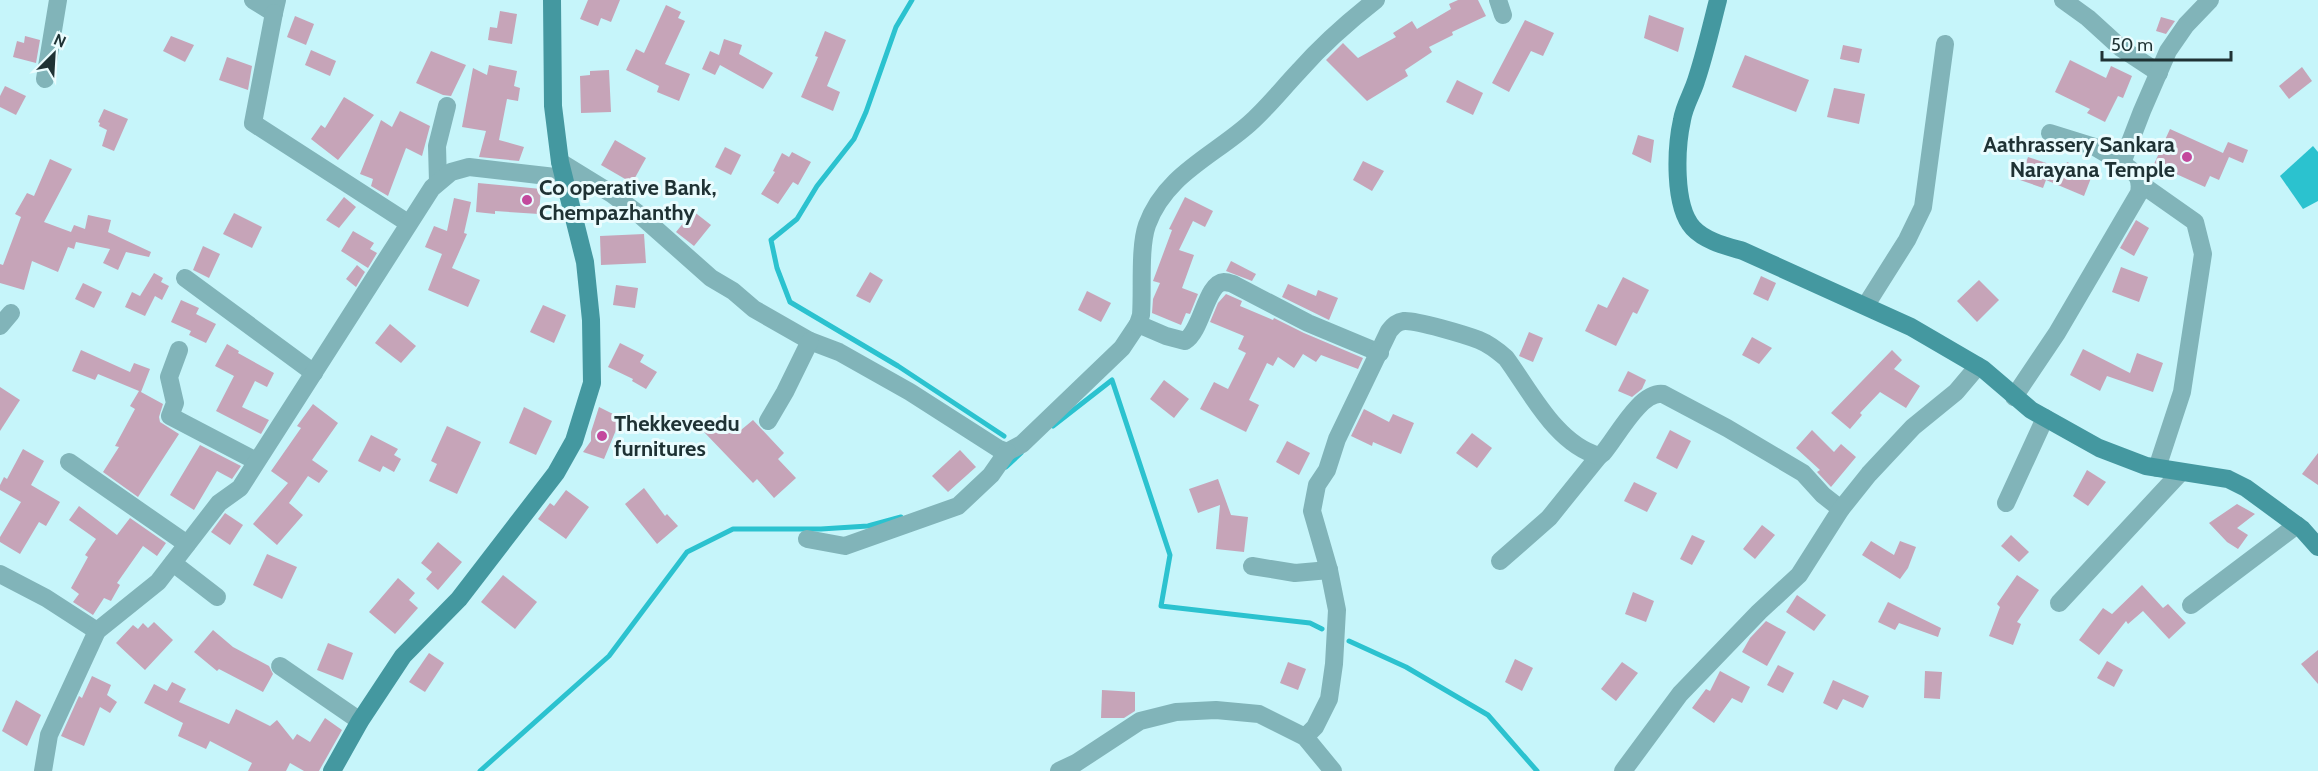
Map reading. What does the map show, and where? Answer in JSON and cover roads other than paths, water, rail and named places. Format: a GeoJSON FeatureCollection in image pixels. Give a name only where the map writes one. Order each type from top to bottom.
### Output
{"type":"FeatureCollection","features":[{"type":"Feature","properties":{"kind":"main road"},"geometry":{"type":"LineString","coordinates":[[333,771],[360,721],[403,656],[459,599],[556,473],[574,441],[592,383],[591,320],[585,262],[562,170],[553,106],[552,0]]}},
{"type":"Feature","properties":{"kind":"main road"},"geometry":{"type":"LineString","coordinates":[[1718,0],[1696,80],[1682,118],[1678,165],[1685,214],[1692,226],[1701,234],[1866,305],[1911,327],[1978,366],[2014,397],[2045,418],[2099,448],[2146,466],[2228,479],[2246,488],[2297,525],[2318,547]]}},
{"type":"Feature","properties":{"kind":"street"},"geometry":{"type":"LineString","coordinates":[[45,79],[58,0]]}},
{"type":"Feature","properties":{"kind":"street"},"geometry":{"type":"LineString","coordinates":[[253,0],[276,7],[253,123],[408,223]]}},
{"type":"Feature","properties":{"kind":"street"},"geometry":{"type":"LineString","coordinates":[[807,539],[845,546],[958,506],[991,475],[1007,452],[1022,444],[1122,348],[1138,324],[1142,315],[1145,235],[1159,200],[1186,170],[1248,125],[1300,69],[1355,16],[1376,0]]}},
{"type":"Feature","properties":{"kind":"street"},"geometry":{"type":"LineString","coordinates":[[2063,0],[2088,18],[2121,48],[2159,73]]}},
{"type":"Feature","properties":{"kind":"street"},"geometry":{"type":"LineString","coordinates":[[2122,164],[2168,51],[2186,25],[2210,0]]}},
{"type":"Feature","properties":{"kind":"street"},"geometry":{"type":"LineString","coordinates":[[1866,305],[1907,240],[1923,207],[1945,44]]}},
{"type":"Feature","properties":{"kind":"street"},"geometry":{"type":"LineString","coordinates":[[438,182],[437,146],[447,106]]}},
{"type":"Feature","properties":{"kind":"street"},"geometry":{"type":"LineString","coordinates":[[2014,397],[2057,333],[2122,224],[2139,193],[2141,184],[2138,175],[2096,147],[2050,133]]}},
{"type":"Feature","properties":{"kind":"street"},"geometry":{"type":"LineString","coordinates":[[43,771],[49,735],[98,631],[158,582],[219,504],[240,488],[355,311],[408,223],[432,188],[451,172],[469,167],[562,170],[612,194],[640,215],[711,278],[733,291],[754,309],[810,341],[861,363],[1007,452]]}},
{"type":"Feature","properties":{"kind":"street"},"geometry":{"type":"LineString","coordinates":[[2141,184],[2195,222],[2203,254],[2182,392],[2157,468]]}},
{"type":"Feature","properties":{"kind":"street"},"geometry":{"type":"LineString","coordinates":[[185,278],[314,373]]}},
{"type":"Feature","properties":{"kind":"street"},"geometry":{"type":"LineString","coordinates":[[1138,324],[1185,341],[1194,333],[1212,290],[1217,284],[1224,282],[1233,284],[1308,323],[1380,353]]}},
{"type":"Feature","properties":{"kind":"street"},"geometry":{"type":"LineString","coordinates":[[1305,737],[1315,727],[1329,699],[1334,664],[1337,610],[1329,570],[1312,511],[1317,485],[1327,470],[1337,439],[1395,324],[1407,321],[1480,340],[1506,358],[1545,414],[1576,447],[1599,456]]}},
{"type":"Feature","properties":{"kind":"street"},"geometry":{"type":"LineString","coordinates":[[768,421],[810,341]]}},
{"type":"Feature","properties":{"kind":"street"},"geometry":{"type":"LineString","coordinates":[[179,350],[169,377],[175,403],[170,416],[256,461]]}},
{"type":"Feature","properties":{"kind":"street"},"geometry":{"type":"LineString","coordinates":[[1623,771],[1680,694],[1759,612],[1799,575],[1841,510],[1869,474],[1913,427],[1956,392],[1978,366]]}},
{"type":"Feature","properties":{"kind":"street"},"geometry":{"type":"LineString","coordinates":[[1500,561],[1549,518],[1608,448],[1628,418],[1652,395],[1663,394],[1803,473],[1823,495],[1841,510]]}},
{"type":"Feature","properties":{"kind":"street"},"geometry":{"type":"LineString","coordinates":[[2006,503],[2045,418]]}},
{"type":"Feature","properties":{"kind":"street"},"geometry":{"type":"LineString","coordinates":[[69,462],[187,544]]}},
{"type":"Feature","properties":{"kind":"street"},"geometry":{"type":"LineString","coordinates":[[2059,603],[2181,472]]}},
{"type":"Feature","properties":{"kind":"street"},"geometry":{"type":"LineString","coordinates":[[2191,605],[2297,525]]}},
{"type":"Feature","properties":{"kind":"street"},"geometry":{"type":"LineString","coordinates":[[173,563],[217,597]]}},
{"type":"Feature","properties":{"kind":"street"},"geometry":{"type":"LineString","coordinates":[[1252,567],[1295,573],[1329,570]]}},
{"type":"Feature","properties":{"kind":"street"},"geometry":{"type":"LineString","coordinates":[[0,574],[46,598],[98,631]]}},
{"type":"Feature","properties":{"kind":"street"},"geometry":{"type":"LineString","coordinates":[[280,666],[360,721]]}},
{"type":"Feature","properties":{"kind":"street"},"geometry":{"type":"LineString","coordinates":[[1059,771],[1077,767],[1140,721],[1176,712],[1216,710],[1259,714],[1305,737],[1333,771]]}},
{"type":"Feature","properties":{"kind":"water"},"geometry":{"type":"Polygon","coordinates":[[[2313,146],[2318,152],[2318,201],[2303,209],[2280,176],[2313,146]]]}},
{"type":"Feature","properties":{"kind":"waterway"},"geometry":{"type":"LineString","coordinates":[[912,0],[896,27],[854,139],[817,186],[797,219],[771,240],[777,268],[790,302],[898,366],[1004,436]]}},
{"type":"Feature","properties":{"kind":"waterway"},"geometry":{"type":"LineString","coordinates":[[1053,426],[1112,380],[1170,555],[1161,606],[1310,623],[1322,629]]}},
{"type":"Feature","properties":{"kind":"waterway"},"geometry":{"type":"LineString","coordinates":[[1006,467],[1021,453]]}},
{"type":"Feature","properties":{"kind":"waterway"},"geometry":{"type":"LineString","coordinates":[[480,771],[609,656],[687,552],[733,529],[821,529],[868,526],[901,517]]}},
{"type":"Feature","properties":{"kind":"waterway"},"geometry":{"type":"LineString","coordinates":[[1349,641],[1406,667],[1488,715],[1537,771]]}},
{"type":"Feature","properties":{"kind":"place","name":"Aathrassery Sankara Narayana Temple"},"geometry":{"type":"Point","coordinates":[2187,157]}},
{"type":"Feature","properties":{"kind":"place","name":"Co operative Bank, Chempazhanthy"},"geometry":{"type":"Point","coordinates":[527,200]}},
{"type":"Feature","properties":{"kind":"place","name":"Thekkeveedu furnitures"},"geometry":{"type":"Point","coordinates":[602,436]}}]}
